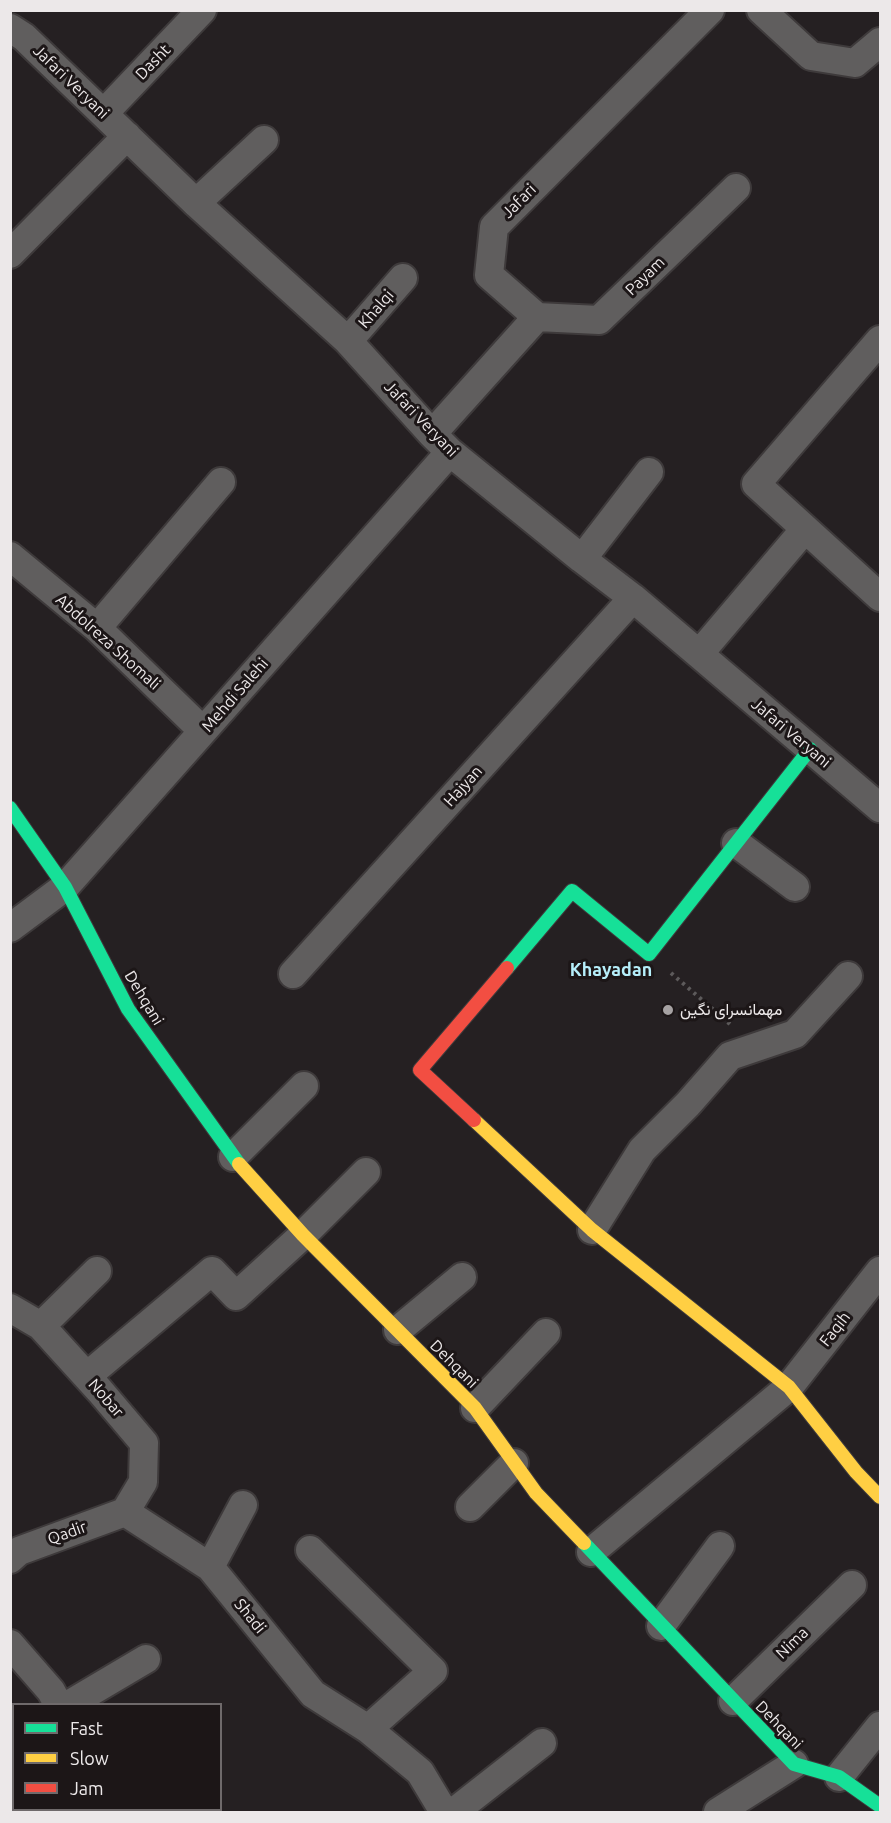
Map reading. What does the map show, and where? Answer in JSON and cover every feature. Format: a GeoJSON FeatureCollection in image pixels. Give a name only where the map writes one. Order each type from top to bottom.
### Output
{"type":"FeatureCollection","features":[{"type":"Feature","properties":{"kind":"street","name":"Dasht"},"geometry":{"type":"LineString","coordinates":[[104,113],[202,10]]}},
{"type":"Feature","properties":{"kind":"street","name":"Jafari"},"geometry":{"type":"LineString","coordinates":[[537,317],[489,275],[494,227],[710,10]]}},
{"type":"Feature","properties":{"kind":"street"},"geometry":{"type":"LineString","coordinates":[[761,10],[811,56],[855,63],[880,42]]}},
{"type":"Feature","properties":{"kind":"street","name":"Jafari Veryani"},"geometry":{"type":"LineString","coordinates":[[10,28],[24,38],[196,203],[348,341],[441,443],[633,598],[880,808]]}},
{"type":"Feature","properties":{"kind":"street"},"geometry":{"type":"LineString","coordinates":[[10,254],[127,136]]}},
{"type":"Feature","properties":{"kind":"street"},"geometry":{"type":"LineString","coordinates":[[196,203],[264,140]]}},
{"type":"Feature","properties":{"kind":"street","name":"Payam"},"geometry":{"type":"LineString","coordinates":[[537,317],[598,320],[736,188]]}},
{"type":"Feature","properties":{"kind":"street","name":"Khalqi"},"geometry":{"type":"LineString","coordinates":[[348,341],[403,278]]}},
{"type":"Feature","properties":{"kind":"street"},"geometry":{"type":"LineString","coordinates":[[441,443],[537,317]]}},
{"type":"Feature","properties":{"kind":"street"},"geometry":{"type":"LineString","coordinates":[[880,340],[756,484],[880,597]]}},
{"type":"Feature","properties":{"kind":"street","name":"Mehdi Salehi"},"geometry":{"type":"LineString","coordinates":[[10,927],[65,886],[203,731],[441,443]]}},
{"type":"Feature","properties":{"kind":"street"},"geometry":{"type":"LineString","coordinates":[[582,559],[649,472]]}},
{"type":"Feature","properties":{"kind":"street"},"geometry":{"type":"LineString","coordinates":[[96,628],[221,482]]}},
{"type":"Feature","properties":{"kind":"street"},"geometry":{"type":"LineString","coordinates":[[699,654],[806,529]]}},
{"type":"Feature","properties":{"kind":"street","name":"Abdolreza Shomali"},"geometry":{"type":"LineString","coordinates":[[10,556],[96,628],[203,731]]}},
{"type":"Feature","properties":{"kind":"street","name":"Hajyan"},"geometry":{"type":"LineString","coordinates":[[293,974],[633,598]]}},
{"type":"Feature","properties":{"kind":"street"},"geometry":{"type":"LineString","coordinates":[[810,749],[649,954],[572,891],[420,1070],[592,1230],[789,1387],[856,1472],[880,1497]]}},
{"type":"Feature","properties":{"kind":"street","name":"Dehqani"},"geometry":{"type":"LineString","coordinates":[[10,808],[65,886],[128,1009],[233,1157],[303,1235],[475,1408],[536,1493],[794,1764],[839,1777],[880,1806]]}},
{"type":"Feature","properties":{"kind":"street"},"geometry":{"type":"LineString","coordinates":[[736,843],[795,887]]}},
{"type":"Feature","properties":{"kind":"street"},"geometry":{"type":"LineString","coordinates":[[592,1230],[642,1150],[688,1104],[730,1056],[795,1034],[848,976]]}},
{"type":"Feature","properties":{"kind":"street"},"geometry":{"type":"LineString","coordinates":[[233,1157],[304,1086]]}},
{"type":"Feature","properties":{"kind":"street"},"geometry":{"type":"LineString","coordinates":[[87,1376],[212,1271],[236,1296],[303,1235],[366,1172]]}},
{"type":"Feature","properties":{"kind":"street"},"geometry":{"type":"LineString","coordinates":[[41,1326],[97,1271]]}},
{"type":"Feature","properties":{"kind":"street","name":"Faqih"},"geometry":{"type":"LineString","coordinates":[[591,1552],[789,1387],[880,1271]]}},
{"type":"Feature","properties":{"kind":"street"},"geometry":{"type":"LineString","coordinates":[[398,1330],[462,1277]]}},
{"type":"Feature","properties":{"kind":"street","name":"Nobar"},"geometry":{"type":"LineString","coordinates":[[10,1308],[41,1326],[144,1443],[143,1482],[125,1512]]}},
{"type":"Feature","properties":{"kind":"street"},"geometry":{"type":"LineString","coordinates":[[475,1408],[546,1333]]}},
{"type":"Feature","properties":{"kind":"street"},"geometry":{"type":"LineString","coordinates":[[470,1507],[514,1463]]}},
{"type":"Feature","properties":{"kind":"street"},"geometry":{"type":"LineString","coordinates":[[210,1567],[243,1505]]}},
{"type":"Feature","properties":{"kind":"street","name":"Qadir"},"geometry":{"type":"LineString","coordinates":[[13,1549],[125,1512]]}},
{"type":"Feature","properties":{"kind":"street","name":"Shadi"},"geometry":{"type":"LineString","coordinates":[[125,1512],[210,1567],[313,1694],[368,1729],[420,1772],[444,1812]]}},
{"type":"Feature","properties":{"kind":"street"},"geometry":{"type":"LineString","coordinates":[[661,1626],[720,1546]]}},
{"type":"Feature","properties":{"kind":"street"},"geometry":{"type":"LineString","coordinates":[[310,1550],[433,1671],[368,1729]]}},
{"type":"Feature","properties":{"kind":"street","name":"Nima"},"geometry":{"type":"LineString","coordinates":[[733,1701],[852,1585]]}},
{"type":"Feature","properties":{"kind":"street"},"geometry":{"type":"LineString","coordinates":[[10,1644],[51,1691],[57,1703]]}},
{"type":"Feature","properties":{"kind":"street"},"geometry":{"type":"LineString","coordinates":[[72,1703],[146,1659]]}},
{"type":"Feature","properties":{"kind":"street"},"geometry":{"type":"LineString","coordinates":[[839,1777],[880,1726]]}},
{"type":"Feature","properties":{"kind":"street"},"geometry":{"type":"LineString","coordinates":[[454,1812],[542,1743]]}},
{"type":"Feature","properties":{"kind":"street"},"geometry":{"type":"LineString","coordinates":[[718,1812],[794,1764]]}},
{"type":"Feature","properties":{"kind":"path"},"geometry":{"type":"LineString","coordinates":[[649,954],[756,1047]]}},
{"type":"Feature","properties":{"kind":"traffic: fast"},"geometry":{"type":"LineString","coordinates":[[507,968],[572,891],[649,954],[810,749]]}},
{"type":"Feature","properties":{"kind":"traffic: fast"},"geometry":{"type":"LineString","coordinates":[[10,808],[65,887],[128,1009],[239,1164]]}},
{"type":"Feature","properties":{"kind":"traffic: fast"},"geometry":{"type":"LineString","coordinates":[[584,1543],[794,1764],[839,1777],[880,1806]]}},
{"type":"Feature","properties":{"kind":"traffic: slow"},"geometry":{"type":"LineString","coordinates":[[474,1120],[592,1230],[789,1387],[856,1472],[880,1497]]}},
{"type":"Feature","properties":{"kind":"traffic: slow"},"geometry":{"type":"LineString","coordinates":[[239,1164],[303,1235],[475,1408],[536,1493],[584,1543]]}},
{"type":"Feature","properties":{"kind":"traffic: jam"},"geometry":{"type":"LineString","coordinates":[[474,1120],[420,1070],[507,968]]}},
{"type":"Feature","properties":{"kind":"place","name":"مهمانسرای نگین"},"geometry":{"type":"Point","coordinates":[668,1010]}},
{"type":"Feature","properties":{"kind":"district","name":"Khayadan"},"geometry":{"type":"Point","coordinates":[611,970]}}]}
